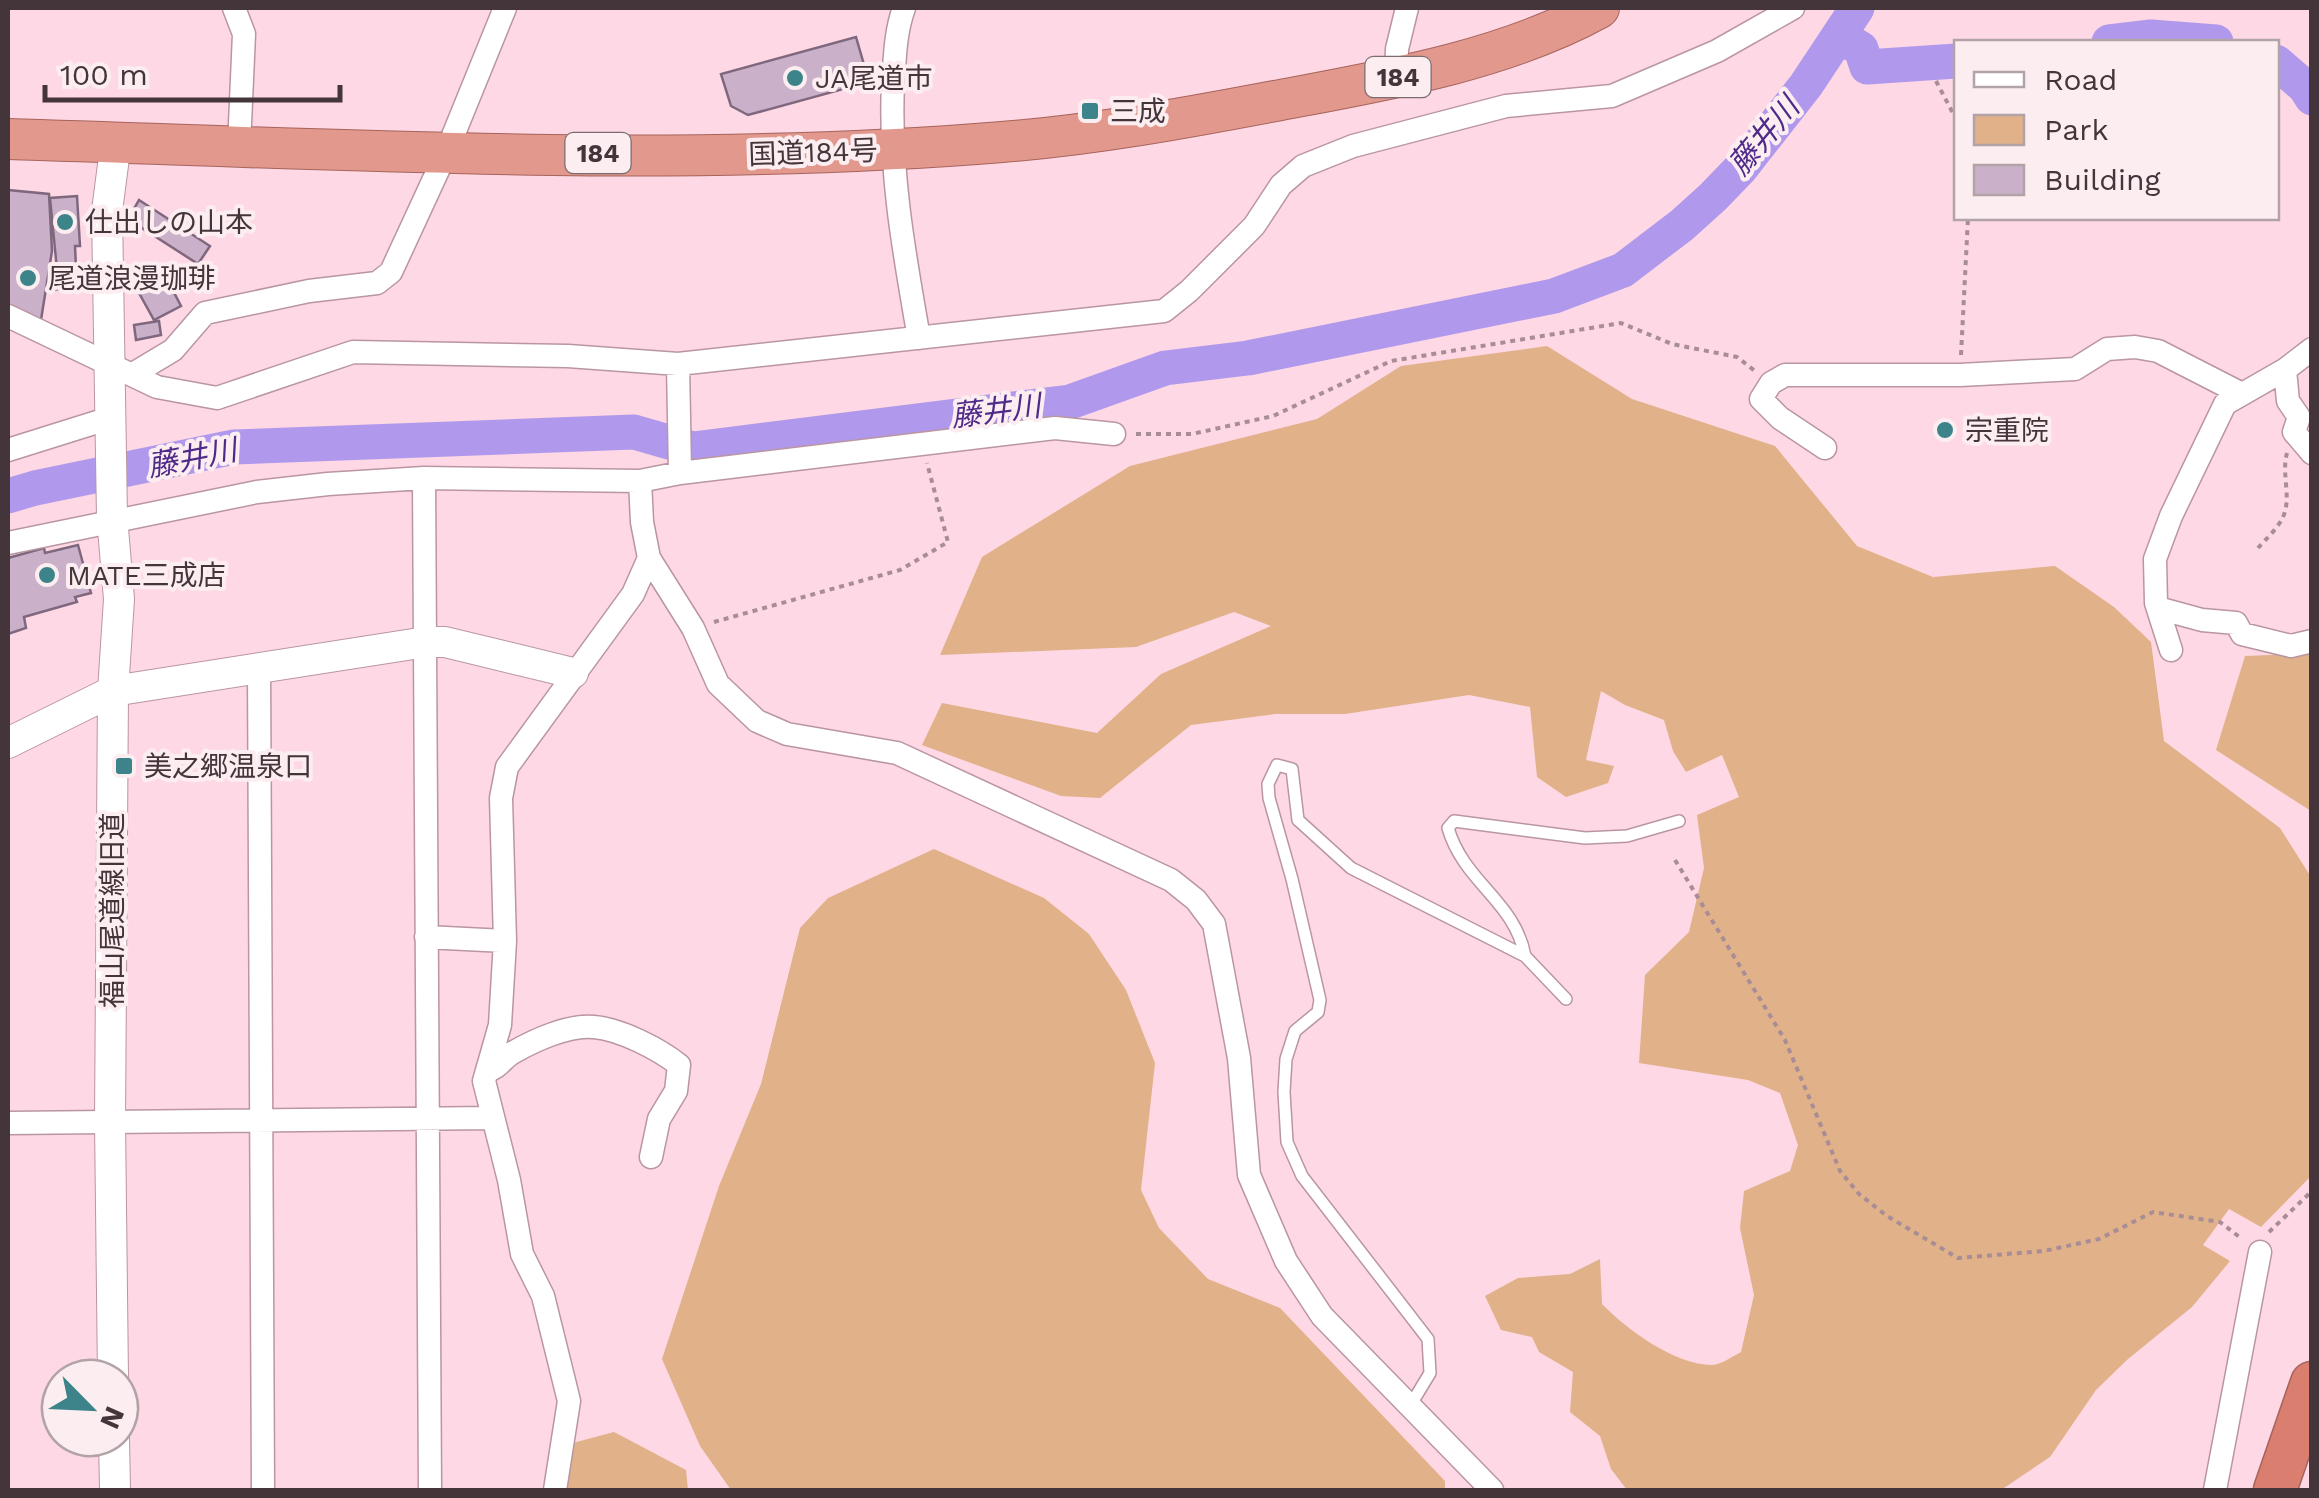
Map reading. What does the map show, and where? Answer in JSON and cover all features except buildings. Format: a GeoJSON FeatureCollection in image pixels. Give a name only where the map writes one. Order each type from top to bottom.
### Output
{"type":"FeatureCollection","features":[{"type":"Feature","properties":{"kind":"highway","name":"国道184号"},"geometry":{"type":"LineString","coordinates":[[8,139],[446,153],[724,156],[1006,142],[1187,118],[1396,78],[1554,33],[1600,8]]}},
{"type":"Feature","properties":{"kind":"highway"},"geometry":{"type":"LineString","coordinates":[[2275,1490],[2312,1383]]}},
{"type":"Feature","properties":{"kind":"street"},"geometry":{"type":"LineString","coordinates":[[234,8],[244,34],[239,146]]}},
{"type":"Feature","properties":{"kind":"street"},"geometry":{"type":"LineString","coordinates":[[121,369],[151,366],[173,350],[205,313],[309,291],[377,282],[391,272],[446,153],[504,8]]}},
{"type":"Feature","properties":{"kind":"street"},"geometry":{"type":"LineString","coordinates":[[904,8],[896,29],[891,128],[894,196],[920,338]]}},
{"type":"Feature","properties":{"kind":"street"},"geometry":{"type":"LineString","coordinates":[[1396,78],[1397,49],[1406,8]]}},
{"type":"Feature","properties":{"kind":"street"},"geometry":{"type":"LineString","coordinates":[[8,316],[157,386],[217,398],[354,352],[568,356],[678,364],[1164,310],[1189,291],[1254,226],[1281,185],[1303,166],[1352,146],[1506,106],[1612,96],[1716,50],[1793,8]]}},
{"type":"Feature","properties":{"kind":"street","name":"福山尾道線旧道"},"geometry":{"type":"LineString","coordinates":[[113,1358],[113,691],[119,598],[110,426],[121,369],[108,211],[116,142]]}},
{"type":"Feature","properties":{"kind":"street"},"geometry":{"type":"LineString","coordinates":[[1825,448],[1780,418],[1760,399],[1771,383],[1786,375],[1960,375],[2074,369],[2107,349],[2135,347],[2158,351],[2240,394]]}},
{"type":"Feature","properties":{"kind":"street"},"geometry":{"type":"LineString","coordinates":[[2171,650],[2158,608],[2155,559],[2171,516],[2225,404],[2285,370],[2312,349]]}},
{"type":"Feature","properties":{"kind":"street"},"geometry":{"type":"LineString","coordinates":[[678,364],[679,468]]}},
{"type":"Feature","properties":{"kind":"street"},"geometry":{"type":"LineString","coordinates":[[2285,370],[2288,401],[2299,416],[2294,432],[2312,453]]}},
{"type":"Feature","properties":{"kind":"street"},"geometry":{"type":"LineString","coordinates":[[8,450],[110,426]]}},
{"type":"Feature","properties":{"kind":"street"},"geometry":{"type":"LineString","coordinates":[[8,543],[256,492],[424,478],[640,481],[679,468],[1055,428],[1114,434]]}},
{"type":"Feature","properties":{"kind":"street"},"geometry":{"type":"LineString","coordinates":[[424,478],[430,1490]]}},
{"type":"Feature","properties":{"kind":"street"},"geometry":{"type":"LineString","coordinates":[[640,481],[649,558],[694,628],[718,684],[757,721],[787,734],[897,753],[1170,880],[1196,900],[1214,924],[1229,998],[1239,1058],[1249,1174],[1286,1261],[1322,1316],[1483,1487]]}},
{"type":"Feature","properties":{"kind":"street"},"geometry":{"type":"LineString","coordinates":[[555,1490],[569,1401],[543,1296],[522,1254],[509,1180],[484,1081],[500,1026],[505,941],[501,798],[507,767],[633,594],[649,558]]}},
{"type":"Feature","properties":{"kind":"street"},"geometry":{"type":"LineString","coordinates":[[2158,608],[2202,620],[2236,623],[2242,634],[2291,646],[2312,641]]}},
{"type":"Feature","properties":{"kind":"street"},"geometry":{"type":"LineString","coordinates":[[8,742],[113,691],[426,642],[445,642],[573,673]]}},
{"type":"Feature","properties":{"kind":"street"},"geometry":{"type":"LineString","coordinates":[[259,666],[263,1490]]}},
{"type":"Feature","properties":{"kind":"street"},"geometry":{"type":"LineString","coordinates":[[426,937],[505,941]]}},
{"type":"Feature","properties":{"kind":"street"},"geometry":{"type":"LineString","coordinates":[[487,1071],[495,1069],[510,1054],[569,1029],[594,1026],[660,1050],[679,1065],[676,1091],[660,1119],[651,1157]]}},
{"type":"Feature","properties":{"kind":"street"},"geometry":{"type":"LineString","coordinates":[[8,1122],[491,1118]]}},
{"type":"Feature","properties":{"kind":"street"},"geometry":{"type":"LineString","coordinates":[[2215,1490],[2260,1252]]}},
{"type":"Feature","properties":{"kind":"street"},"geometry":{"type":"LineString","coordinates":[[114,1458],[114,1490]]}},
{"type":"Feature","properties":{"kind":"lane"},"geometry":{"type":"LineString","coordinates":[[1410,1406],[1430,1373],[1428,1338],[1302,1176],[1288,1142],[1286,1059],[1295,1031],[1318,1012],[1320,1000],[1292,879],[1268,798],[1268,784],[1277,765],[1292,768],[1298,820],[1351,868],[1524,956],[1566,999]]}},
{"type":"Feature","properties":{"kind":"lane"},"geometry":{"type":"LineString","coordinates":[[1524,956],[1521,936],[1504,907],[1470,875],[1452,844],[1448,828],[1454,821],[1585,838],[1627,836],[1679,821]]}},
{"type":"Feature","properties":{"kind":"path"},"geometry":{"type":"LineString","coordinates":[[1936,81],[1954,115]]}},
{"type":"Feature","properties":{"kind":"path"},"geometry":{"type":"LineString","coordinates":[[1960,375],[1968,220]]}},
{"type":"Feature","properties":{"kind":"path"},"geometry":{"type":"LineString","coordinates":[[1114,434],[1192,434],[1272,416],[1391,361],[1620,323],[1672,344],[1737,357],[1771,383]]}},
{"type":"Feature","properties":{"kind":"path"},"geometry":{"type":"LineString","coordinates":[[2258,548],[2283,518],[2287,503],[2283,467],[2294,432]]}},
{"type":"Feature","properties":{"kind":"path"},"geometry":{"type":"LineString","coordinates":[[694,628],[900,570],[948,542],[922,444]]}},
{"type":"Feature","properties":{"kind":"path"},"geometry":{"type":"LineString","coordinates":[[1676,860],[1785,1040],[1840,1172],[1859,1194],[1887,1216],[1958,1258],[1983,1259],[2044,1251],[2100,1239],[2152,1212],[2220,1222],[2260,1252],[2272,1226],[2312,1190]]}},
{"type":"Feature","properties":{"kind":"green space"},"geometry":{"type":"Polygon","coordinates":[[[1547,346],[1632,399],[1775,446],[1857,546],[1933,577],[2055,566],[2114,607],[2151,642],[2164,741],[2280,828],[2311,877],[2311,1176],[2261,1227],[2229,1209],[2203,1245],[2230,1261],[2192,1307],[2096,1390],[2050,1457],[2001,1490],[1627,1490],[1611,1469],[1600,1436],[1570,1412],[1573,1372],[1539,1352],[1532,1337],[1501,1330],[1485,1296],[1518,1278],[1570,1274],[1600,1259],[1602,1304],[1652,1344],[1683,1359],[1712,1365],[1741,1352],[1754,1295],[1740,1228],[1744,1191],[1790,1171],[1798,1145],[1780,1093],[1748,1080],[1639,1063],[1645,975],[1689,932],[1704,868],[1697,815],[1739,797],[1722,755],[1686,772],[1673,751],[1664,720],[1601,691],[1586,760],[1614,766],[1608,783],[1566,797],[1537,777],[1530,707],[1469,695],[1345,714],[1275,714],[1191,725],[1100,798],[1061,796],[922,745],[942,703],[1097,733],[1161,674],[1271,626],[1234,612],[1136,647],[940,655],[982,557],[1130,466],[1317,419],[1401,366],[1547,346]]]}},
{"type":"Feature","properties":{"kind":"green space"},"geometry":{"type":"Polygon","coordinates":[[[2311,642],[2311,811],[2216,750],[2245,656],[2297,654],[2311,642]]]}},
{"type":"Feature","properties":{"kind":"green space"},"geometry":{"type":"Polygon","coordinates":[[[934,849],[1044,898],[1089,934],[1126,990],[1155,1063],[1141,1190],[1159,1228],[1208,1279],[1280,1308],[1445,1481],[1445,1490],[731,1490],[700,1446],[662,1359],[719,1186],[761,1084],[800,928],[828,898],[934,849]]]}},
{"type":"Feature","properties":{"kind":"green space"},"geometry":{"type":"Polygon","coordinates":[[[614,1432],[686,1470],[688,1490],[555,1490],[569,1444],[614,1432]]]}},
{"type":"Feature","properties":{"kind":"waterway","name":"藤井川"},"geometry":{"type":"LineString","coordinates":[[8,496],[234,447],[634,432],[693,449],[1070,402],[1165,368],[1248,358],[1554,296],[1623,270],[1713,197],[1741,168],[1806,85],[1857,8]]}},
{"type":"Feature","properties":{"kind":"waterway"},"geometry":{"type":"LineString","coordinates":[[1840,36],[1861,49],[1867,67],[1954,61]]}},
{"type":"Feature","properties":{"kind":"waterway"},"geometry":{"type":"LineString","coordinates":[[2126,40],[2190,40]]}},
{"type":"Feature","properties":{"kind":"waterway"},"geometry":{"type":"LineString","coordinates":[[2279,65],[2312,98]]}},
{"type":"Feature","properties":{"kind":"place","name":"JA尾道市"},"geometry":{"type":"Point","coordinates":[795,78]}},
{"type":"Feature","properties":{"kind":"place","name":"三成"},"geometry":{"type":"Point","coordinates":[1090,111]}},
{"type":"Feature","properties":{"kind":"place","name":"仕出しの山本"},"geometry":{"type":"Point","coordinates":[65,222]}},
{"type":"Feature","properties":{"kind":"place","name":"尾道浪漫珈琲"},"geometry":{"type":"Point","coordinates":[28,278]}},
{"type":"Feature","properties":{"kind":"place","name":"宗重院"},"geometry":{"type":"Point","coordinates":[1945,430]}},
{"type":"Feature","properties":{"kind":"place","name":"MATE三成店"},"geometry":{"type":"Point","coordinates":[47,575]}},
{"type":"Feature","properties":{"kind":"place","name":"美之郷温泉口"},"geometry":{"type":"Point","coordinates":[124,766]}}]}
